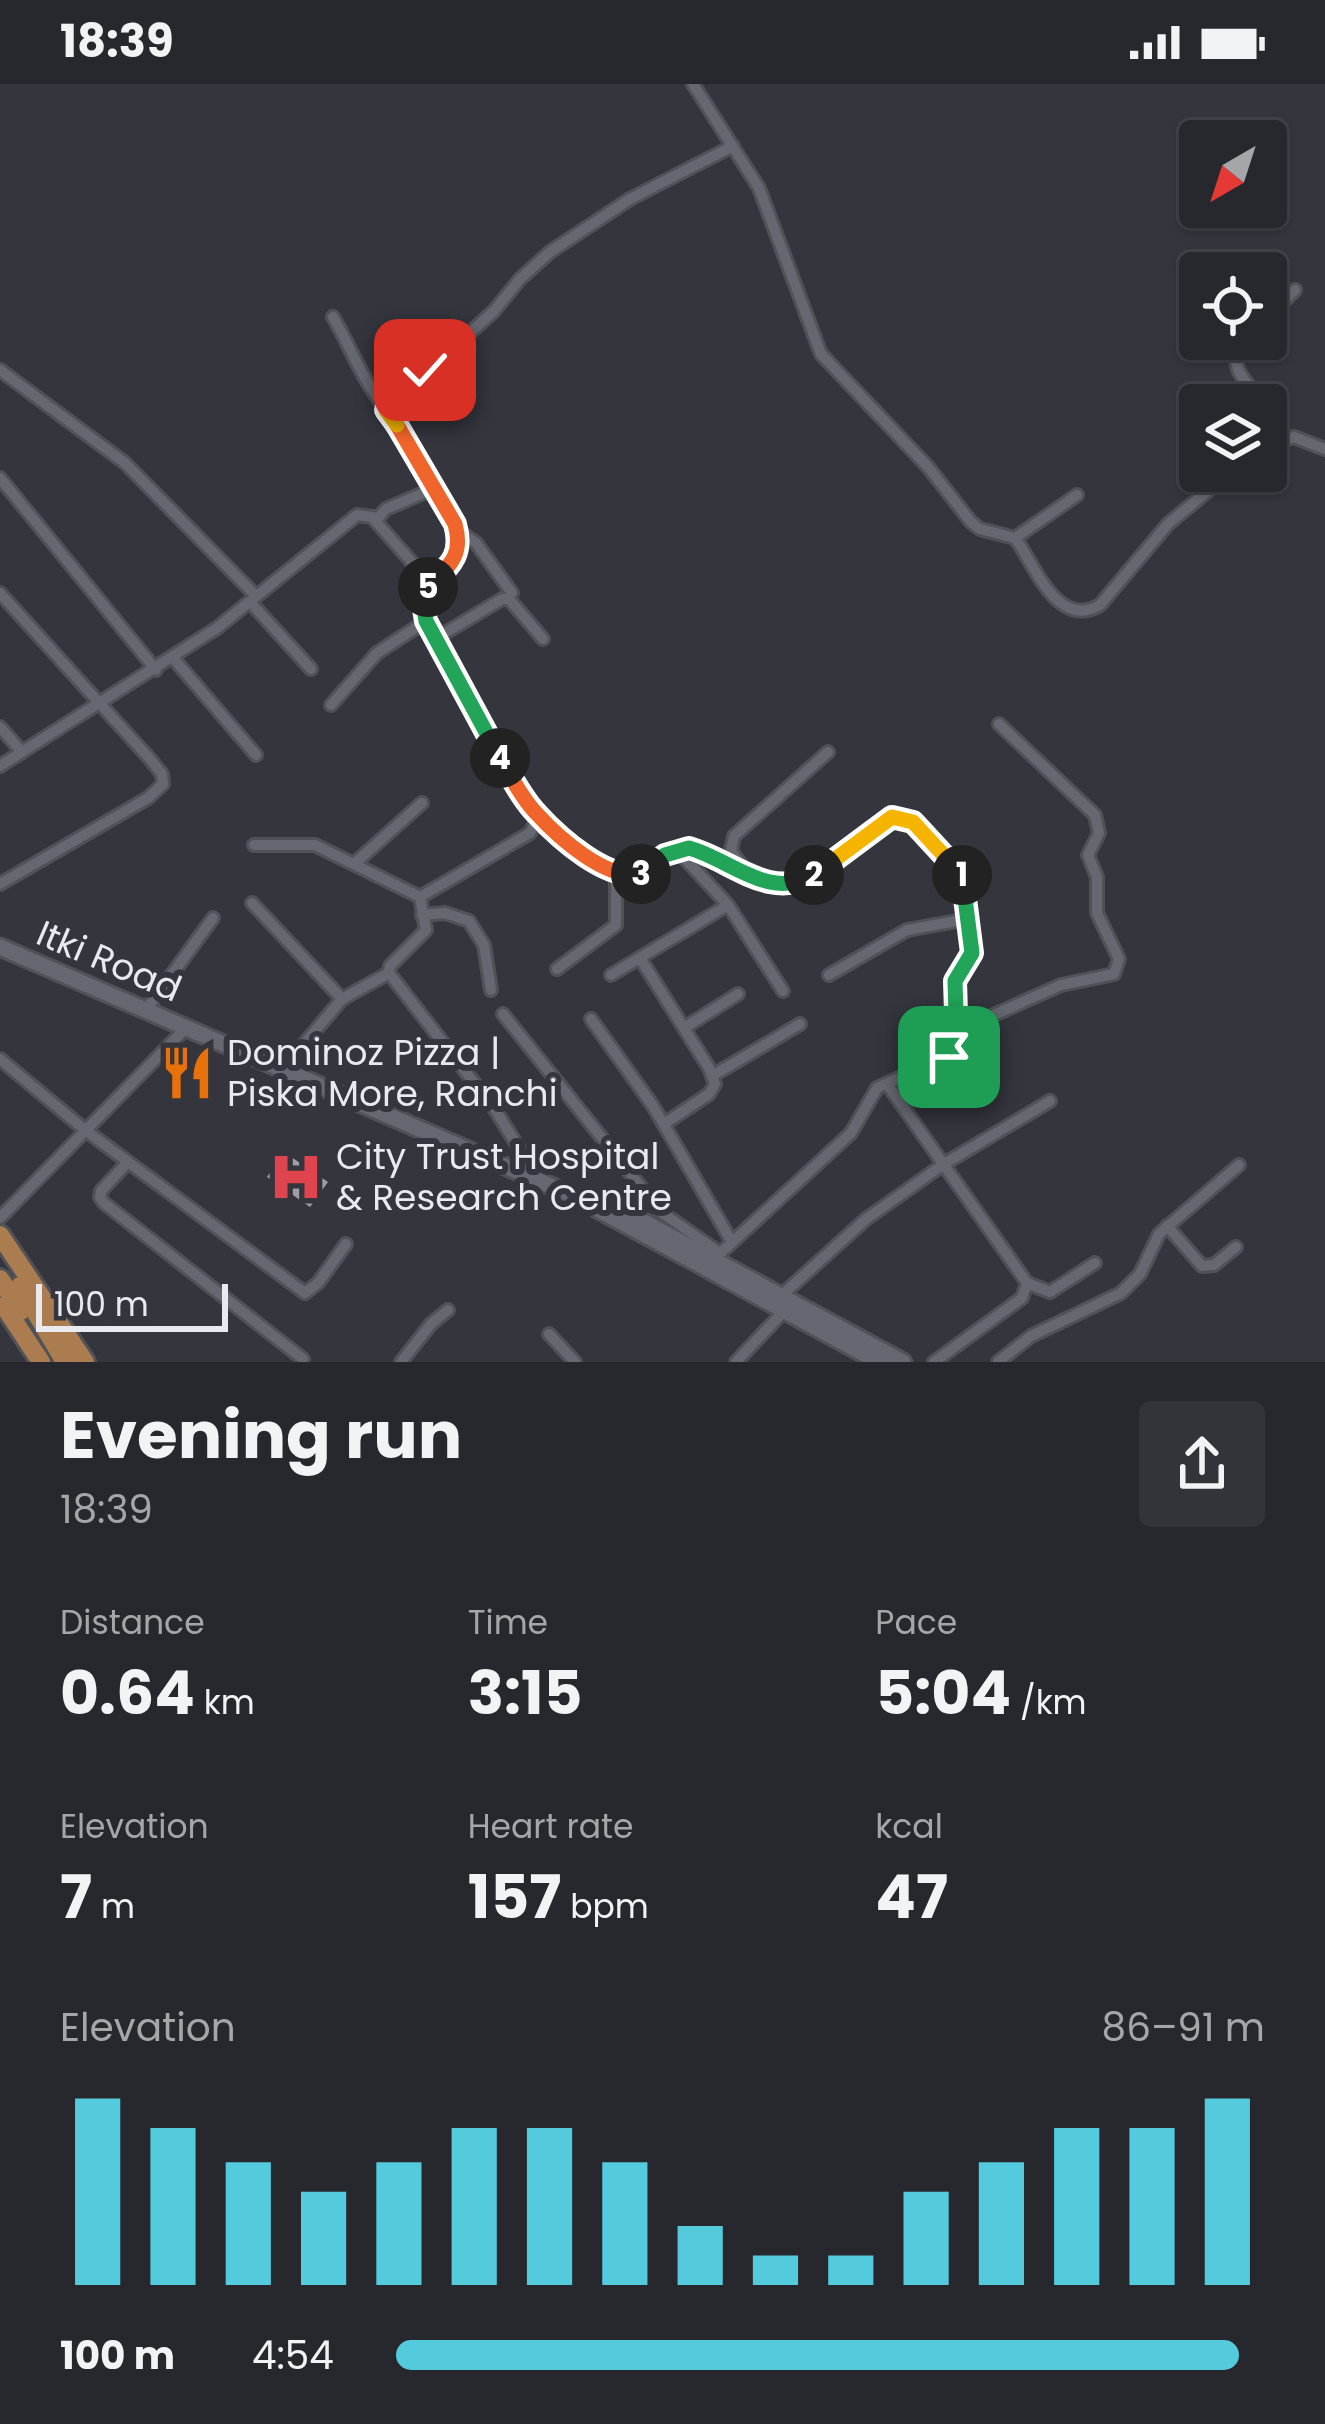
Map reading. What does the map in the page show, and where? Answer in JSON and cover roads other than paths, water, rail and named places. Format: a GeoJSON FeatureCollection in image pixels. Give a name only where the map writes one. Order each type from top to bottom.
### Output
{"type":"FeatureCollection","features":[{"type":"Feature","properties":{"kind":"main road"},"geometry":{"type":"LineString","coordinates":[[0,1235],[85,1362]]}},
{"type":"Feature","properties":{"kind":"main road"},"geometry":{"type":"LineString","coordinates":[[0,1257],[65,1362]]}},
{"type":"Feature","properties":{"kind":"main road"},"geometry":{"type":"LineString","coordinates":[[0,1279],[51,1362]]}},
{"type":"Feature","properties":{"kind":"main road"},"geometry":{"type":"LineString","coordinates":[[0,1299],[41,1362]]}},
{"type":"Feature","properties":{"kind":"street"},"geometry":{"type":"LineString","coordinates":[[693,84],[767,206],[821,353],[928,467],[971,522],[1015,538],[1051,595],[1076,611],[1089,611],[1109,596],[1168,524],[1207,492]]}},
{"type":"Feature","properties":{"kind":"street"},"geometry":{"type":"LineString","coordinates":[[386,410],[494,311],[550,252],[630,199],[733,146]]}},
{"type":"Feature","properties":{"kind":"street"},"geometry":{"type":"LineString","coordinates":[[1287,298],[1295,290]]}},
{"type":"Feature","properties":{"kind":"street"},"geometry":{"type":"LineString","coordinates":[[333,317],[456,529],[459,553],[422,597],[426,621],[537,820],[530,833],[420,897]]}},
{"type":"Feature","properties":{"kind":"street"},"geometry":{"type":"LineString","coordinates":[[0,370],[125,463],[253,599],[310,669]]}},
{"type":"Feature","properties":{"kind":"street"},"geometry":{"type":"LineString","coordinates":[[1287,438],[1325,449]]}},
{"type":"Feature","properties":{"kind":"street"},"geometry":{"type":"LineString","coordinates":[[0,478],[156,670]]}},
{"type":"Feature","properties":{"kind":"street"},"geometry":{"type":"LineString","coordinates":[[0,766],[156,670],[358,514],[378,518],[386,509],[435,488]]}},
{"type":"Feature","properties":{"kind":"street"},"geometry":{"type":"LineString","coordinates":[[1015,538],[1077,494]]}},
{"type":"Feature","properties":{"kind":"street"},"geometry":{"type":"LineString","coordinates":[[373,517],[431,584]]}},
{"type":"Feature","properties":{"kind":"street"},"geometry":{"type":"LineString","coordinates":[[456,529],[476,543],[512,593]]}},
{"type":"Feature","properties":{"kind":"street"},"geometry":{"type":"LineString","coordinates":[[0,592],[162,774],[163,784],[148,798],[0,884]]}},
{"type":"Feature","properties":{"kind":"street"},"geometry":{"type":"LineString","coordinates":[[436,639],[509,599],[543,640]]}},
{"type":"Feature","properties":{"kind":"street"},"geometry":{"type":"LineString","coordinates":[[332,705],[377,653],[426,621]]}},
{"type":"Feature","properties":{"kind":"street"},"geometry":{"type":"LineString","coordinates":[[173,658],[256,754]]}},
{"type":"Feature","properties":{"kind":"street"},"geometry":{"type":"LineString","coordinates":[[958,1031],[1061,985],[1114,974],[1119,959],[1096,905],[1096,877],[1088,855],[1099,833],[1095,815],[999,724]]}},
{"type":"Feature","properties":{"kind":"street"},"geometry":{"type":"LineString","coordinates":[[0,727],[22,752]]}},
{"type":"Feature","properties":{"kind":"street"},"geometry":{"type":"LineString","coordinates":[[751,878],[731,851],[734,836],[828,752]]}},
{"type":"Feature","properties":{"kind":"street"},"geometry":{"type":"LineString","coordinates":[[354,864],[422,803]]}},
{"type":"Feature","properties":{"kind":"street"},"geometry":{"type":"LineString","coordinates":[[535,813],[616,873],[639,875],[677,850],[702,851],[751,878],[773,884],[803,881],[844,856],[892,817],[913,822],[961,872],[972,953],[953,992],[957,1045],[949,1057],[871,1093],[851,1133],[718,1256]]}},
{"type":"Feature","properties":{"kind":"street"},"geometry":{"type":"LineString","coordinates":[[254,845],[308,842],[420,897]]}},
{"type":"Feature","properties":{"kind":"street"},"geometry":{"type":"LineString","coordinates":[[677,850],[728,905],[782,991]]}},
{"type":"Feature","properties":{"kind":"street"},"geometry":{"type":"LineString","coordinates":[[557,969],[616,925],[616,873]]}},
{"type":"Feature","properties":{"kind":"street"},"geometry":{"type":"LineString","coordinates":[[420,897],[426,923],[423,935],[390,966],[389,974],[496,1111],[540,1182]]}},
{"type":"Feature","properties":{"kind":"street"},"geometry":{"type":"LineString","coordinates":[[252,904],[342,999]]}},
{"type":"Feature","properties":{"kind":"street"},"geometry":{"type":"LineString","coordinates":[[611,975],[728,905]]}},
{"type":"Feature","properties":{"kind":"street"},"geometry":{"type":"LineString","coordinates":[[422,915],[446,914],[469,921],[482,938],[491,990]]}},
{"type":"Feature","properties":{"kind":"street"},"geometry":{"type":"LineString","coordinates":[[146,1010],[213,918]]}},
{"type":"Feature","properties":{"kind":"street"},"geometry":{"type":"LineString","coordinates":[[829,975],[907,930],[968,919]]}},
{"type":"Feature","properties":{"kind":"street","name":"Itki Road"},"geometry":{"type":"LineString","coordinates":[[0,947],[590,1203]]}},
{"type":"Feature","properties":{"kind":"street"},"geometry":{"type":"LineString","coordinates":[[640,958],[712,1076],[714,1089],[664,1124]]}},
{"type":"Feature","properties":{"kind":"street"},"geometry":{"type":"LineString","coordinates":[[283,1070],[342,999],[389,974]]}},
{"type":"Feature","properties":{"kind":"street"},"geometry":{"type":"LineString","coordinates":[[684,1028],[738,994]]}},
{"type":"Feature","properties":{"kind":"street"},"geometry":{"type":"LineString","coordinates":[[503,1014],[661,1212],[784,1303],[879,1362]]}},
{"type":"Feature","properties":{"kind":"street"},"geometry":{"type":"LineString","coordinates":[[591,1019],[664,1124],[732,1242]]}},
{"type":"Feature","properties":{"kind":"street"},"geometry":{"type":"LineString","coordinates":[[712,1076],[800,1024]]}},
{"type":"Feature","properties":{"kind":"street"},"geometry":{"type":"LineString","coordinates":[[0,1218],[186,1028]]}},
{"type":"Feature","properties":{"kind":"street"},"geometry":{"type":"LineString","coordinates":[[0,1059],[85,1130],[305,1294],[346,1244]]}},
{"type":"Feature","properties":{"kind":"street"},"geometry":{"type":"LineString","coordinates":[[887,1084],[1028,1282],[1050,1292],[1095,1263]]}},
{"type":"Feature","properties":{"kind":"street"},"geometry":{"type":"LineString","coordinates":[[736,1362],[784,1303],[866,1219],[944,1163],[1050,1101]]}},
{"type":"Feature","properties":{"kind":"street"},"geometry":{"type":"LineString","coordinates":[[128,1162],[101,1190],[104,1203],[303,1359]]}},
{"type":"Feature","properties":{"kind":"street"},"geometry":{"type":"LineString","coordinates":[[998,1362],[1031,1336],[1121,1293],[1140,1274],[1159,1234],[1239,1165]]}},
{"type":"Feature","properties":{"kind":"street"},"geometry":{"type":"LineString","coordinates":[[590,1203],[622,1210],[718,1256]]}},
{"type":"Feature","properties":{"kind":"street"},"geometry":{"type":"LineString","coordinates":[[590,1203],[614,1221],[903,1362]]}},
{"type":"Feature","properties":{"kind":"street"},"geometry":{"type":"LineString","coordinates":[[1167,1226],[1202,1266],[1214,1265],[1236,1246]]}},
{"type":"Feature","properties":{"kind":"street"},"geometry":{"type":"LineString","coordinates":[[934,1362],[1022,1298],[1028,1282]]}},
{"type":"Feature","properties":{"kind":"street"},"geometry":{"type":"LineString","coordinates":[[401,1362],[448,1310]]}},
{"type":"Feature","properties":{"kind":"street"},"geometry":{"type":"LineString","coordinates":[[549,1334],[575,1362]]}},
{"type":"Feature","properties":{"kind":"place","name":"Dominoz Pizza | Piska More, Ranchi"},"geometry":{"type":"Point","coordinates":[187,1073]}},
{"type":"Feature","properties":{"kind":"place","name":"City Trust Hospital & Research Centre"},"geometry":{"type":"Point","coordinates":[296,1177]}}]}
